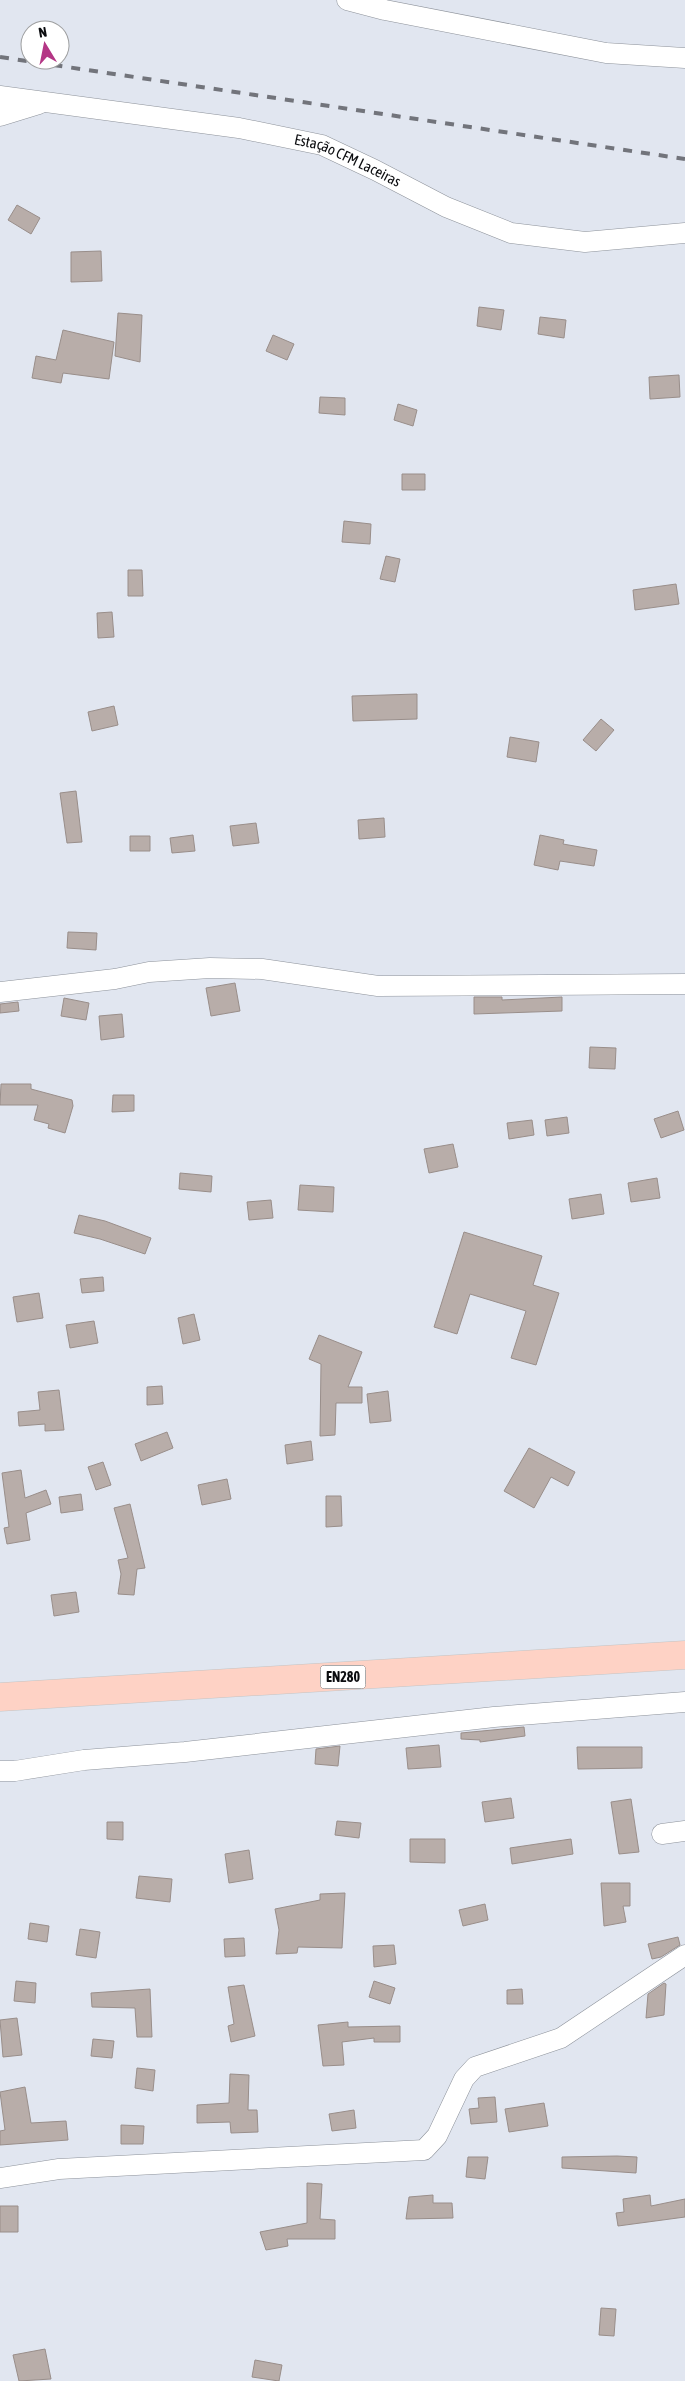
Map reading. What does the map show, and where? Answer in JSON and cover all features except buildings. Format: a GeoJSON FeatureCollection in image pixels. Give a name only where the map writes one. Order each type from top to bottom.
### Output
{"type":"FeatureCollection","features":[{"type":"Feature","properties":{"kind":"main road","name":"EN280"},"geometry":{"type":"LineString","coordinates":[[0,1697],[685,1655]]}},
{"type":"Feature","properties":{"kind":"street"},"geometry":{"type":"LineString","coordinates":[[347,0],[385,10],[606,53],[685,58]]}},
{"type":"Feature","properties":{"kind":"street","name":"Estação CFM Laceiras"},"geometry":{"type":"LineString","coordinates":[[0,96],[239,128],[322,145],[375,170],[446,208],[511,233],[585,242],[685,234]]}},
{"type":"Feature","properties":{"kind":"street"},"geometry":{"type":"LineString","coordinates":[[0,116],[43,102]]}},
{"type":"Feature","properties":{"kind":"street"},"geometry":{"type":"LineString","coordinates":[[0,992],[115,979],[149,972],[210,968],[262,969],[378,986],[685,984]]}},
{"type":"Feature","properties":{"kind":"street"},"geometry":{"type":"LineString","coordinates":[[0,1771],[15,1772],[84,1760],[185,1752],[494,1717],[685,1702]]}},
{"type":"Feature","properties":{"kind":"street"},"geometry":{"type":"LineString","coordinates":[[662,1834],[685,1831]]}},
{"type":"Feature","properties":{"kind":"street"},"geometry":{"type":"LineString","coordinates":[[0,2178],[59,2169],[424,2150],[437,2136],[464,2079],[475,2067],[561,2038],[685,1955]]}},
{"type":"Feature","properties":{"kind":"railway"},"geometry":{"type":"LineString","coordinates":[[0,57],[685,159]]}}]}
